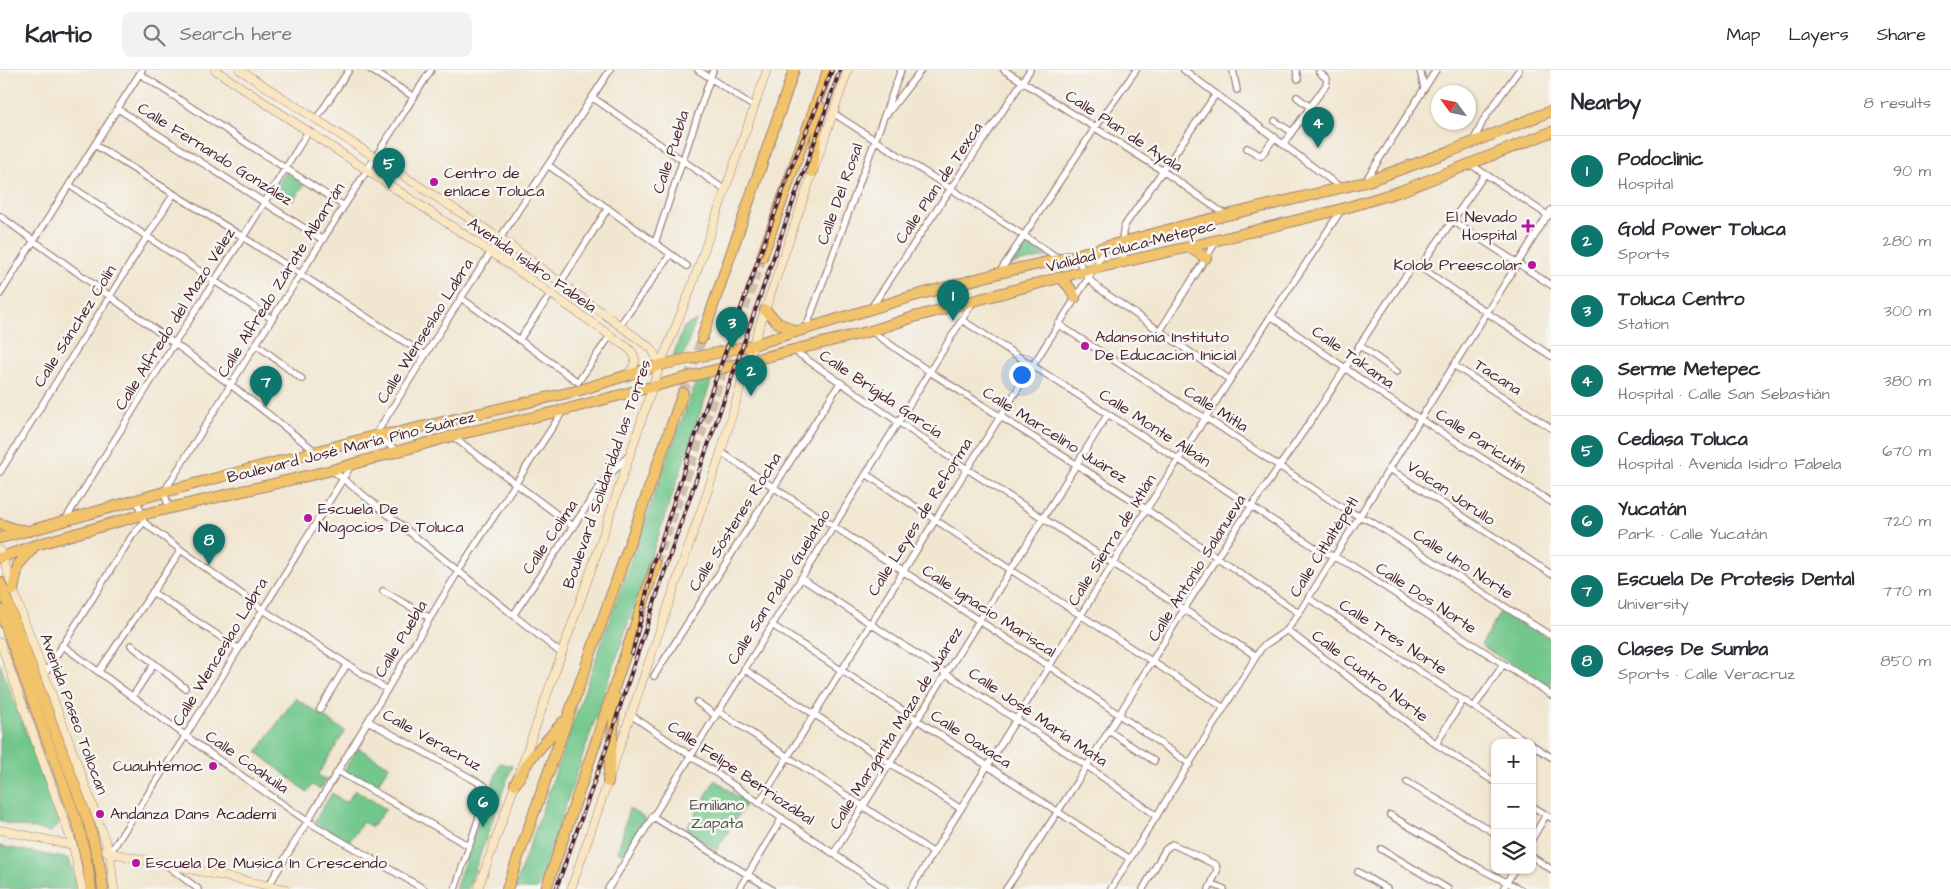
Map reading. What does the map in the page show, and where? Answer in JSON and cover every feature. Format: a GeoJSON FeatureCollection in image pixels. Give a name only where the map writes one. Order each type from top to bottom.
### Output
{"type":"FeatureCollection","features":[{"type":"Feature","properties":{"kind":"highway"},"geometry":{"type":"LineString","coordinates":[[702,338],[794,70]]}},
{"type":"Feature","properties":{"kind":"highway"},"geometry":{"type":"LineString","coordinates":[[812,172],[826,75]]}},
{"type":"Feature","properties":{"kind":"highway"},"geometry":{"type":"LineString","coordinates":[[762,257],[826,75]]}},
{"type":"Feature","properties":{"kind":"highway","name":"Vialidad Toluca-Metepec"},"geometry":{"type":"LineString","coordinates":[[718,354],[999,273],[1365,182],[1551,111]]}},
{"type":"Feature","properties":{"kind":"highway","name":"Vialidad Toluca-Metepec"},"geometry":{"type":"LineString","coordinates":[[712,371],[870,331],[974,300],[1342,209],[1401,191],[1551,132]]}},
{"type":"Feature","properties":{"kind":"highway"},"geometry":{"type":"LineString","coordinates":[[1189,247],[1206,258]]}},
{"type":"Feature","properties":{"kind":"highway"},"geometry":{"type":"LineString","coordinates":[[1061,278],[1070,288],[1075,298]]}},
{"type":"Feature","properties":{"kind":"highway"},"geometry":{"type":"LineString","coordinates":[[765,310],[777,322],[801,330]]}},
{"type":"Feature","properties":{"kind":"highway","name":"Boulevard José María Pino Suárez"},"geometry":{"type":"LineString","coordinates":[[29,531],[315,451],[580,390],[660,365],[718,354]]}},
{"type":"Feature","properties":{"kind":"highway","name":"Boulevard José María Pino Suárez"},"geometry":{"type":"LineString","coordinates":[[1,555],[142,518],[169,508],[332,470],[452,436],[564,410],[712,371]]}},
{"type":"Feature","properties":{"kind":"highway"},"geometry":{"type":"LineString","coordinates":[[507,889],[683,393]]}},
{"type":"Feature","properties":{"kind":"highway"},"geometry":{"type":"LineString","coordinates":[[0,524],[14,529],[29,531]]}},
{"type":"Feature","properties":{"kind":"highway"},"geometry":{"type":"LineString","coordinates":[[0,538],[29,531]]}},
{"type":"Feature","properties":{"kind":"highway"},"geometry":{"type":"LineString","coordinates":[[8,584],[25,555],[36,545]]}},
{"type":"Feature","properties":{"kind":"highway"},"geometry":{"type":"LineString","coordinates":[[546,889],[656,564]]}},
{"type":"Feature","properties":{"kind":"highway","name":"Avenida Paseo Tollocan"},"geometry":{"type":"LineString","coordinates":[[8,584],[4,607],[78,828],[91,889]]}},
{"type":"Feature","properties":{"kind":"highway","name":"Avenida Paseo Tollocan"},"geometry":{"type":"LineString","coordinates":[[4,607],[89,824],[100,866],[103,889]]}},
{"type":"Feature","properties":{"kind":"highway"},"geometry":{"type":"LineString","coordinates":[[608,782],[614,708],[621,668]]}},
{"type":"Feature","properties":{"kind":"highway"},"geometry":{"type":"LineString","coordinates":[[515,784],[530,759],[561,725],[573,704]]}},
{"type":"Feature","properties":{"kind":"main road","name":"Avenida Isidro Fabela"},"geometry":{"type":"LineString","coordinates":[[215,70],[491,252],[610,336],[634,354],[636,361],[626,376]]}},
{"type":"Feature","properties":{"kind":"main road","name":"Avenida Isidro Fabela"},"geometry":{"type":"LineString","coordinates":[[240,70],[253,74],[374,157],[501,239],[652,349],[660,365]]}},
{"type":"Feature","properties":{"kind":"main road","name":"Boulevard Solidaridad las Torres"},"geometry":{"type":"LineString","coordinates":[[478,889],[562,654],[660,365],[690,292],[767,70]]}},
{"type":"Feature","properties":{"kind":"main road"},"geometry":{"type":"LineString","coordinates":[[571,889],[721,452],[753,344],[848,70]]}},
{"type":"Feature","properties":{"kind":"main road","name":"Avenida Paseo Tollocan"},"geometry":{"type":"LineString","coordinates":[[1,555],[8,584],[110,853],[114,889]]}},
{"type":"Feature","properties":{"kind":"main road"},"geometry":{"type":"LineString","coordinates":[[0,576],[8,584]]}},
{"type":"Feature","properties":{"kind":"main road"},"geometry":{"type":"LineString","coordinates":[[0,642],[74,845],[82,889]]}},
{"type":"Feature","properties":{"kind":"main road"},"geometry":{"type":"LineString","coordinates":[[0,830],[163,862],[285,889]]}},
{"type":"Feature","properties":{"kind":"street"},"geometry":{"type":"LineString","coordinates":[[317,118],[349,70]]}},
{"type":"Feature","properties":{"kind":"street"},"geometry":{"type":"LineString","coordinates":[[371,70],[414,97]]}},
{"type":"Feature","properties":{"kind":"street","name":"Calle Alfredo Zárate Albarrán"},"geometry":{"type":"LineString","coordinates":[[164,492],[366,169],[431,70]]}},
{"type":"Feature","properties":{"kind":"street","name":"Calle Wenseslao Labra"},"geometry":{"type":"LineString","coordinates":[[378,435],[379,429],[461,298],[610,70]]}},
{"type":"Feature","properties":{"kind":"street"},"geometry":{"type":"LineString","coordinates":[[698,70],[753,106]]}},
{"type":"Feature","properties":{"kind":"street","name":"Calle Puebla"},"geometry":{"type":"LineString","coordinates":[[655,243],[713,70]]}},
{"type":"Feature","properties":{"kind":"street","name":"Calle Del Rosal"},"geometry":{"type":"LineString","coordinates":[[801,330],[901,70]]}},
{"type":"Feature","properties":{"kind":"street"},"geometry":{"type":"LineString","coordinates":[[883,120],[921,70]]}},
{"type":"Feature","properties":{"kind":"street","name":"Calle Plan de Ayala"},"geometry":{"type":"LineString","coordinates":[[1004,70],[1163,171],[1227,216]]}},
{"type":"Feature","properties":{"kind":"street","name":"Calle Plan de Texca"},"geometry":{"type":"LineString","coordinates":[[870,310],[1030,70]]}},
{"type":"Feature","properties":{"kind":"street"},"geometry":{"type":"LineString","coordinates":[[999,273],[1095,128],[1136,70]]}},
{"type":"Feature","properties":{"kind":"street"},"geometry":{"type":"LineString","coordinates":[[1184,70],[1342,188]]}},
{"type":"Feature","properties":{"kind":"street"},"geometry":{"type":"LineString","coordinates":[[1232,70],[1237,90]]}},
{"type":"Feature","properties":{"kind":"street"},"geometry":{"type":"LineString","coordinates":[[1296,70],[1298,79]]}},
{"type":"Feature","properties":{"kind":"street"},"geometry":{"type":"LineString","coordinates":[[1420,70],[1424,87]]}},
{"type":"Feature","properties":{"kind":"street"},"geometry":{"type":"LineString","coordinates":[[1365,182],[1436,70]]}},
{"type":"Feature","properties":{"kind":"street"},"geometry":{"type":"LineString","coordinates":[[1473,142],[1484,120],[1519,70]]}},
{"type":"Feature","properties":{"kind":"street"},"geometry":{"type":"LineString","coordinates":[[0,294],[141,72],[344,206]]}},
{"type":"Feature","properties":{"kind":"street"},"geometry":{"type":"LineString","coordinates":[[1284,143],[1327,81],[1326,77],[1319,72]]}},
{"type":"Feature","properties":{"kind":"street"},"geometry":{"type":"LineString","coordinates":[[1125,262],[1122,231],[1125,225],[1216,94]]}},
{"type":"Feature","properties":{"kind":"street"},"geometry":{"type":"LineString","coordinates":[[592,97],[725,190]]}},
{"type":"Feature","properties":{"kind":"street"},"geometry":{"type":"LineString","coordinates":[[1296,97],[1310,107]]}},
{"type":"Feature","properties":{"kind":"street","name":"Calle Fernando González"},"geometry":{"type":"LineString","coordinates":[[118,109],[264,200],[323,240]]}},
{"type":"Feature","properties":{"kind":"street"},"geometry":{"type":"LineString","coordinates":[[833,113],[1060,259]]}},
{"type":"Feature","properties":{"kind":"street"},"geometry":{"type":"LineString","coordinates":[[1275,121],[1292,132]]}},
{"type":"Feature","properties":{"kind":"street","name":"Calle Alfredo del Mazo Vélez"},"geometry":{"type":"LineString","coordinates":[[65,520],[243,237],[284,167],[308,132]]}},
{"type":"Feature","properties":{"kind":"street"},"geometry":{"type":"LineString","coordinates":[[1247,148],[1261,156],[1275,137]]}},
{"type":"Feature","properties":{"kind":"street"},"geometry":{"type":"LineString","coordinates":[[95,145],[243,237],[425,355]]}},
{"type":"Feature","properties":{"kind":"street"},"geometry":{"type":"LineString","coordinates":[[1470,164],[1550,214]]}},
{"type":"Feature","properties":{"kind":"street"},"geometry":{"type":"LineString","coordinates":[[548,165],[687,266]]}},
{"type":"Feature","properties":{"kind":"street","name":"Calle Antonio Salanueva"},"geometry":{"type":"LineString","coordinates":[[1006,889],[1058,813],[1218,557],[1278,466],[1315,415],[1358,344],[1410,271],[1418,266],[1453,222],[1485,174]]}},
{"type":"Feature","properties":{"kind":"street"},"geometry":{"type":"LineString","coordinates":[[69,185],[272,319]]}},
{"type":"Feature","properties":{"kind":"street","name":"Calle Sánchez Colín"},"geometry":{"type":"LineString","coordinates":[[0,472],[174,195]]}},
{"type":"Feature","properties":{"kind":"street"},"geometry":{"type":"LineString","coordinates":[[561,282],[608,208]]}},
{"type":"Feature","properties":{"kind":"street","name":"Calle Sierra de Ixtlán"},"geometry":{"type":"LineString","coordinates":[[911,889],[1146,510],[1342,209]]}},
{"type":"Feature","properties":{"kind":"street","name":"Calle Citlaltépetl"},"geometry":{"type":"LineString","coordinates":[[1111,889],[1256,656],[1264,645],[1272,642],[1287,630],[1299,613],[1550,214]]}},
{"type":"Feature","properties":{"kind":"street"},"geometry":{"type":"LineString","coordinates":[[0,216],[231,385],[315,451]]}},
{"type":"Feature","properties":{"kind":"street"},"geometry":{"type":"LineString","coordinates":[[1453,222],[1551,285]]}},
{"type":"Feature","properties":{"kind":"street"},"geometry":{"type":"LineString","coordinates":[[1160,331],[1216,240]]}},
{"type":"Feature","properties":{"kind":"street","name":"Calle Leyes de Reforma"},"geometry":{"type":"LineString","coordinates":[[759,803],[1106,247]]}},
{"type":"Feature","properties":{"kind":"street"},"geometry":{"type":"LineString","coordinates":[[620,325],[670,255]]}},
{"type":"Feature","properties":{"kind":"street"},"geometry":{"type":"LineString","coordinates":[[1075,255],[1089,273],[1160,331],[1230,380]]}},
{"type":"Feature","properties":{"kind":"street"},"geometry":{"type":"LineString","coordinates":[[1418,266],[1551,356]]}},
{"type":"Feature","properties":{"kind":"street"},"geometry":{"type":"LineString","coordinates":[[519,340],[551,294]]}},
{"type":"Feature","properties":{"kind":"street"},"geometry":{"type":"LineString","coordinates":[[461,298],[578,382],[610,336]]}},
{"type":"Feature","properties":{"kind":"street","name":"Calle San Pablo Guelatao"},"geometry":{"type":"LineString","coordinates":[[608,889],[974,300]]}},
{"type":"Feature","properties":{"kind":"street","name":"Calle Takama"},"geometry":{"type":"LineString","coordinates":[[1271,316],[1421,418]]}},
{"type":"Feature","properties":{"kind":"street","name":"Calle Monte Albán"},"geometry":{"type":"LineString","coordinates":[[962,320],[1316,548],[1334,556]]}},
{"type":"Feature","properties":{"kind":"street","name":"Calle Mitla"},"geometry":{"type":"LineString","coordinates":[[1058,324],[1344,509],[1359,516]]}},
{"type":"Feature","properties":{"kind":"street","name":"Calle Marcelino Juárez"},"geometry":{"type":"LineString","coordinates":[[870,331],[930,372],[1218,557],[1299,613]]}},
{"type":"Feature","properties":{"kind":"street"},"geometry":{"type":"LineString","coordinates":[[256,344],[302,379]]}},
{"type":"Feature","properties":{"kind":"street"},"geometry":{"type":"LineString","coordinates":[[1358,344],[1398,372]]}},
{"type":"Feature","properties":{"kind":"street","name":"Calle Brígida García"},"geometry":{"type":"LineString","coordinates":[[793,350],[966,469],[1044,517],[1256,656]]}},
{"type":"Feature","properties":{"kind":"street","name":"Tacana"},"geometry":{"type":"LineString","coordinates":[[1455,366],[1551,428]]}},
{"type":"Feature","properties":{"kind":"street","name":"Calle Sóstenes Rocha"},"geometry":{"type":"LineString","coordinates":[[654,676],[840,383]]}},
{"type":"Feature","properties":{"kind":"street","name":"Calle Puebla"},"geometry":{"type":"LineString","coordinates":[[275,887],[307,821],[459,570],[564,410]]}},
{"type":"Feature","properties":{"kind":"street","name":"Calle Margarita Maza de Juárez"},"geometry":{"type":"LineString","coordinates":[[834,853],[1108,414]]}},
{"type":"Feature","properties":{"kind":"street","name":"Calle Paricutín"},"geometry":{"type":"LineString","coordinates":[[1421,418],[1551,502]]}},
{"type":"Feature","properties":{"kind":"street"},"geometry":{"type":"LineString","coordinates":[[378,435],[399,451]]}},
{"type":"Feature","properties":{"kind":"street"},"geometry":{"type":"LineString","coordinates":[[452,436],[574,526]]}},
{"type":"Feature","properties":{"kind":"street","name":"Calle Ignacio Mariscal"},"geometry":{"type":"LineString","coordinates":[[721,452],[773,488],[1049,666],[1190,764]]}},
{"type":"Feature","properties":{"kind":"street","name":"Calle Colima"},"geometry":{"type":"LineString","coordinates":[[514,614],[603,482],[630,454]]}},
{"type":"Feature","properties":{"kind":"street","name":"Calle Wenceslao Labra"},"geometry":{"type":"LineString","coordinates":[[110,853],[186,735],[262,609],[344,480],[352,464]]}},
{"type":"Feature","properties":{"kind":"street","name":"Volcan Jorullo"},"geometry":{"type":"LineString","coordinates":[[1390,469],[1551,574]]}},
{"type":"Feature","properties":{"kind":"street"},"geometry":{"type":"LineString","coordinates":[[332,470],[562,654]]}},
{"type":"Feature","properties":{"kind":"street"},"geometry":{"type":"LineString","coordinates":[[866,474],[1224,708]]}},
{"type":"Feature","properties":{"kind":"street"},"geometry":{"type":"LineString","coordinates":[[164,492],[169,508]]}},
{"type":"Feature","properties":{"kind":"street"},"geometry":{"type":"LineString","coordinates":[[44,675],[142,518],[137,500]]}},
{"type":"Feature","properties":{"kind":"street","name":"Calle Uno Norte"},"geometry":{"type":"LineString","coordinates":[[1359,516],[1372,522],[1551,636]]}},
{"type":"Feature","properties":{"kind":"street","name":"Calle Veracruz"},"geometry":{"type":"LineString","coordinates":[[142,518],[181,550],[262,609],[387,690]]}},
{"type":"Feature","properties":{"kind":"street"},"geometry":{"type":"LineString","coordinates":[[99,671],[181,550]]}},
{"type":"Feature","properties":{"kind":"street","name":"Calle Dos Norte"},"geometry":{"type":"LineString","coordinates":[[1334,556],[1351,565],[1551,695]]}},
{"type":"Feature","properties":{"kind":"street","name":"Calle José María Mata"},"geometry":{"type":"LineString","coordinates":[[801,578],[1016,718],[1157,816]]}},
{"type":"Feature","properties":{"kind":"street"},"geometry":{"type":"LineString","coordinates":[[152,592],[239,649]]}},
{"type":"Feature","properties":{"kind":"street"},"geometry":{"type":"LineString","coordinates":[[383,592],[430,618]]}},
{"type":"Feature","properties":{"kind":"street","name":"Calle Tres Norte"},"geometry":{"type":"LineString","coordinates":[[1308,598],[1523,739]]}},
{"type":"Feature","properties":{"kind":"street","name":"Calle Oaxaca"},"geometry":{"type":"LineString","coordinates":[[772,625],[1130,859]]}},
{"type":"Feature","properties":{"kind":"street","name":"Calle Cuatro Norte"},"geometry":{"type":"LineString","coordinates":[[1287,630],[1436,744],[1491,779]]}},
{"type":"Feature","properties":{"kind":"street","name":"Calle Coahuila"},"geometry":{"type":"LineString","coordinates":[[62,645],[307,821],[424,889]]}},
{"type":"Feature","properties":{"kind":"street"},"geometry":{"type":"LineString","coordinates":[[131,646],[185,688]]}},
{"type":"Feature","properties":{"kind":"street"},"geometry":{"type":"LineString","coordinates":[[133,696],[154,664]]}},
{"type":"Feature","properties":{"kind":"street"},"geometry":{"type":"LineString","coordinates":[[320,709],[348,664]]}},
{"type":"Feature","properties":{"kind":"street"},"geometry":{"type":"LineString","coordinates":[[1474,707],[1503,665]]}},
{"type":"Feature","properties":{"kind":"street"},"geometry":{"type":"LineString","coordinates":[[744,669],[961,809]]}},
{"type":"Feature","properties":{"kind":"street"},"geometry":{"type":"LineString","coordinates":[[1436,744],[1463,700]]}},
{"type":"Feature","properties":{"kind":"street"},"geometry":{"type":"LineString","coordinates":[[697,702],[787,757],[934,852]]}},
{"type":"Feature","properties":{"kind":"street","name":"Calle Felipe Berriozábal"},"geometry":{"type":"LineString","coordinates":[[631,714],[885,889]]}},
{"type":"Feature","properties":{"kind":"street","name":"Calle Veracruz"},"geometry":{"type":"LineString","coordinates":[[368,721],[485,786],[487,793],[469,846]]}},
{"type":"Feature","properties":{"kind":"street"},"geometry":{"type":"LineString","coordinates":[[1109,731],[1154,761]]}},
{"type":"Feature","properties":{"kind":"street"},"geometry":{"type":"LineString","coordinates":[[1536,748],[1551,757]]}},
{"type":"Feature","properties":{"kind":"street"},"geometry":{"type":"LineString","coordinates":[[338,771],[469,846],[455,889]]}},
{"type":"Feature","properties":{"kind":"street"},"geometry":{"type":"LineString","coordinates":[[1407,782],[1491,831]]}},
{"type":"Feature","properties":{"kind":"street"},"geometry":{"type":"LineString","coordinates":[[1536,809],[1549,817],[1536,834]]}},
{"type":"Feature","properties":{"kind":"street"},"geometry":{"type":"LineString","coordinates":[[1390,815],[1481,869],[1520,889]]}},
{"type":"Feature","properties":{"kind":"street"},"geometry":{"type":"LineString","coordinates":[[652,816],[771,889]]}},
{"type":"Feature","properties":{"kind":"street"},"geometry":{"type":"LineString","coordinates":[[739,889],[782,818]]}},
{"type":"Feature","properties":{"kind":"street"},"geometry":{"type":"LineString","coordinates":[[1142,889],[1170,845],[1177,846],[1216,865],[1217,871],[1211,886],[1224,889]]}},
{"type":"Feature","properties":{"kind":"street"},"geometry":{"type":"LineString","coordinates":[[1381,849],[1448,889]]}},
{"type":"Feature","properties":{"kind":"street"},"geometry":{"type":"LineString","coordinates":[[1536,860],[1551,869]]}},
{"type":"Feature","properties":{"kind":"street"},"geometry":{"type":"LineString","coordinates":[[163,862],[198,889]]}},
{"type":"Feature","properties":{"kind":"street"},"geometry":{"type":"LineString","coordinates":[[1358,872],[1387,889]]}},
{"type":"Feature","properties":{"kind":"street"},"geometry":{"type":"LineString","coordinates":[[1503,889],[1512,874]]}},
{"type":"Feature","properties":{"kind":"green space"},"geometry":{"type":"Polygon","coordinates":[[[286,172],[304,185],[293,201],[275,189],[286,172]]]}},
{"type":"Feature","properties":{"kind":"green space"},"geometry":{"type":"Polygon","coordinates":[[[1024,242],[1050,256],[1008,265],[1024,242]]]}},
{"type":"Feature","properties":{"kind":"green space"},"geometry":{"type":"Polygon","coordinates":[[[696,320],[683,357],[673,356],[684,327],[696,320]]]}},
{"type":"Feature","properties":{"kind":"green space"},"geometry":{"type":"Polygon","coordinates":[[[712,379],[537,889],[514,889],[696,382],[712,379]]]}},
{"type":"Feature","properties":{"kind":"green space"},"geometry":{"type":"Polygon","coordinates":[[[1502,609],[1551,640],[1551,691],[1481,645],[1502,609]]]}},
{"type":"Feature","properties":{"kind":"green space"},"geometry":{"type":"Polygon","coordinates":[[[0,664],[60,822],[51,832],[0,822],[0,664]]]}},
{"type":"Feature","properties":{"kind":"green space"},"geometry":{"type":"Polygon","coordinates":[[[295,698],[345,731],[318,775],[326,780],[320,789],[312,785],[307,792],[257,752],[295,698]]]}},
{"type":"Feature","properties":{"kind":"green space"},"geometry":{"type":"Polygon","coordinates":[[[358,748],[389,766],[375,788],[343,772],[358,748]]]}},
{"type":"Feature","properties":{"kind":"green space"},"geometry":{"type":"Polygon","coordinates":[[[500,763],[512,766],[468,889],[455,889],[500,763]]]}},
{"type":"Feature","properties":{"kind":"green space","name":"Emiliano Zapata"},"geometry":{"type":"Polygon","coordinates":[[[715,780],[746,803],[716,851],[686,830],[715,780]]]}},
{"type":"Feature","properties":{"kind":"green space"},"geometry":{"type":"Polygon","coordinates":[[[355,790],[386,809],[372,827],[363,822],[349,842],[314,822],[332,793],[346,803],[355,790]]]}},
{"type":"Feature","properties":{"kind":"green space"},"geometry":{"type":"Polygon","coordinates":[[[629,808],[646,819],[624,854],[618,852],[629,808]]]}},
{"type":"Feature","properties":{"kind":"green space"},"geometry":{"type":"Polygon","coordinates":[[[0,846],[69,859],[78,889],[0,889],[0,846]]]}},
{"type":"Feature","properties":{"kind":"tunnel"},"geometry":{"type":"LineString","coordinates":[[656,564],[762,257]]}},
{"type":"Feature","properties":{"kind":"tunnel"},"geometry":{"type":"LineString","coordinates":[[683,393],[702,338]]}},
{"type":"Feature","properties":{"kind":"railway"},"geometry":{"type":"LineString","coordinates":[[632,654],[652,570],[689,454],[791,168],[832,70]]}},
{"type":"Feature","properties":{"kind":"railway"},"geometry":{"type":"LineString","coordinates":[[556,889],[606,749],[674,543],[840,70]]}},
{"type":"Feature","properties":{"kind":"place","name":"Serme Metepec"},"geometry":{"type":"Point","coordinates":[1318,148]}},
{"type":"Feature","properties":{"kind":"place","name":"Centro de enlace Toluca"},"geometry":{"type":"Point","coordinates":[434,182]}},
{"type":"Feature","properties":{"kind":"place","name":"Cediasa Toluca"},"geometry":{"type":"Point","coordinates":[389,189]}},
{"type":"Feature","properties":{"kind":"place","name":"El Nevado Hospital"},"geometry":{"type":"Point","coordinates":[1528,226]}},
{"type":"Feature","properties":{"kind":"place","name":"Kolob Preescolar"},"geometry":{"type":"Point","coordinates":[1532,265]}},
{"type":"Feature","properties":{"kind":"place","name":"Podoclinic"},"geometry":{"type":"Point","coordinates":[953,321]}},
{"type":"Feature","properties":{"kind":"place","name":"Adansonia Instituto De Educacion Inicial"},"geometry":{"type":"Point","coordinates":[1085,346]}},
{"type":"Feature","properties":{"kind":"place","name":"Toluca Centro"},"geometry":{"type":"Point","coordinates":[732,348]}},
{"type":"Feature","properties":{"kind":"place","name":"Gold Power Toluca"},"geometry":{"type":"Point","coordinates":[751,396]}},
{"type":"Feature","properties":{"kind":"place","name":"Escuela De Protesis Dental"},"geometry":{"type":"Point","coordinates":[266,407]}},
{"type":"Feature","properties":{"kind":"place","name":"Escuela De Nogocios De Toluca"},"geometry":{"type":"Point","coordinates":[308,518]}},
{"type":"Feature","properties":{"kind":"place","name":"Clases De Sumba"},"geometry":{"type":"Point","coordinates":[209,565]}},
{"type":"Feature","properties":{"kind":"place","name":"Cuauhtemoc"},"geometry":{"type":"Point","coordinates":[213,766]}},
{"type":"Feature","properties":{"kind":"place","name":"Andanza Dans Academi"},"geometry":{"type":"Point","coordinates":[100,814]}},
{"type":"Feature","properties":{"kind":"place","name":"Yucatán"},"geometry":{"type":"Point","coordinates":[483,827]}},
{"type":"Feature","properties":{"kind":"place","name":"Escuela De Musica In Crescendo"},"geometry":{"type":"Point","coordinates":[136,863]}}]}
